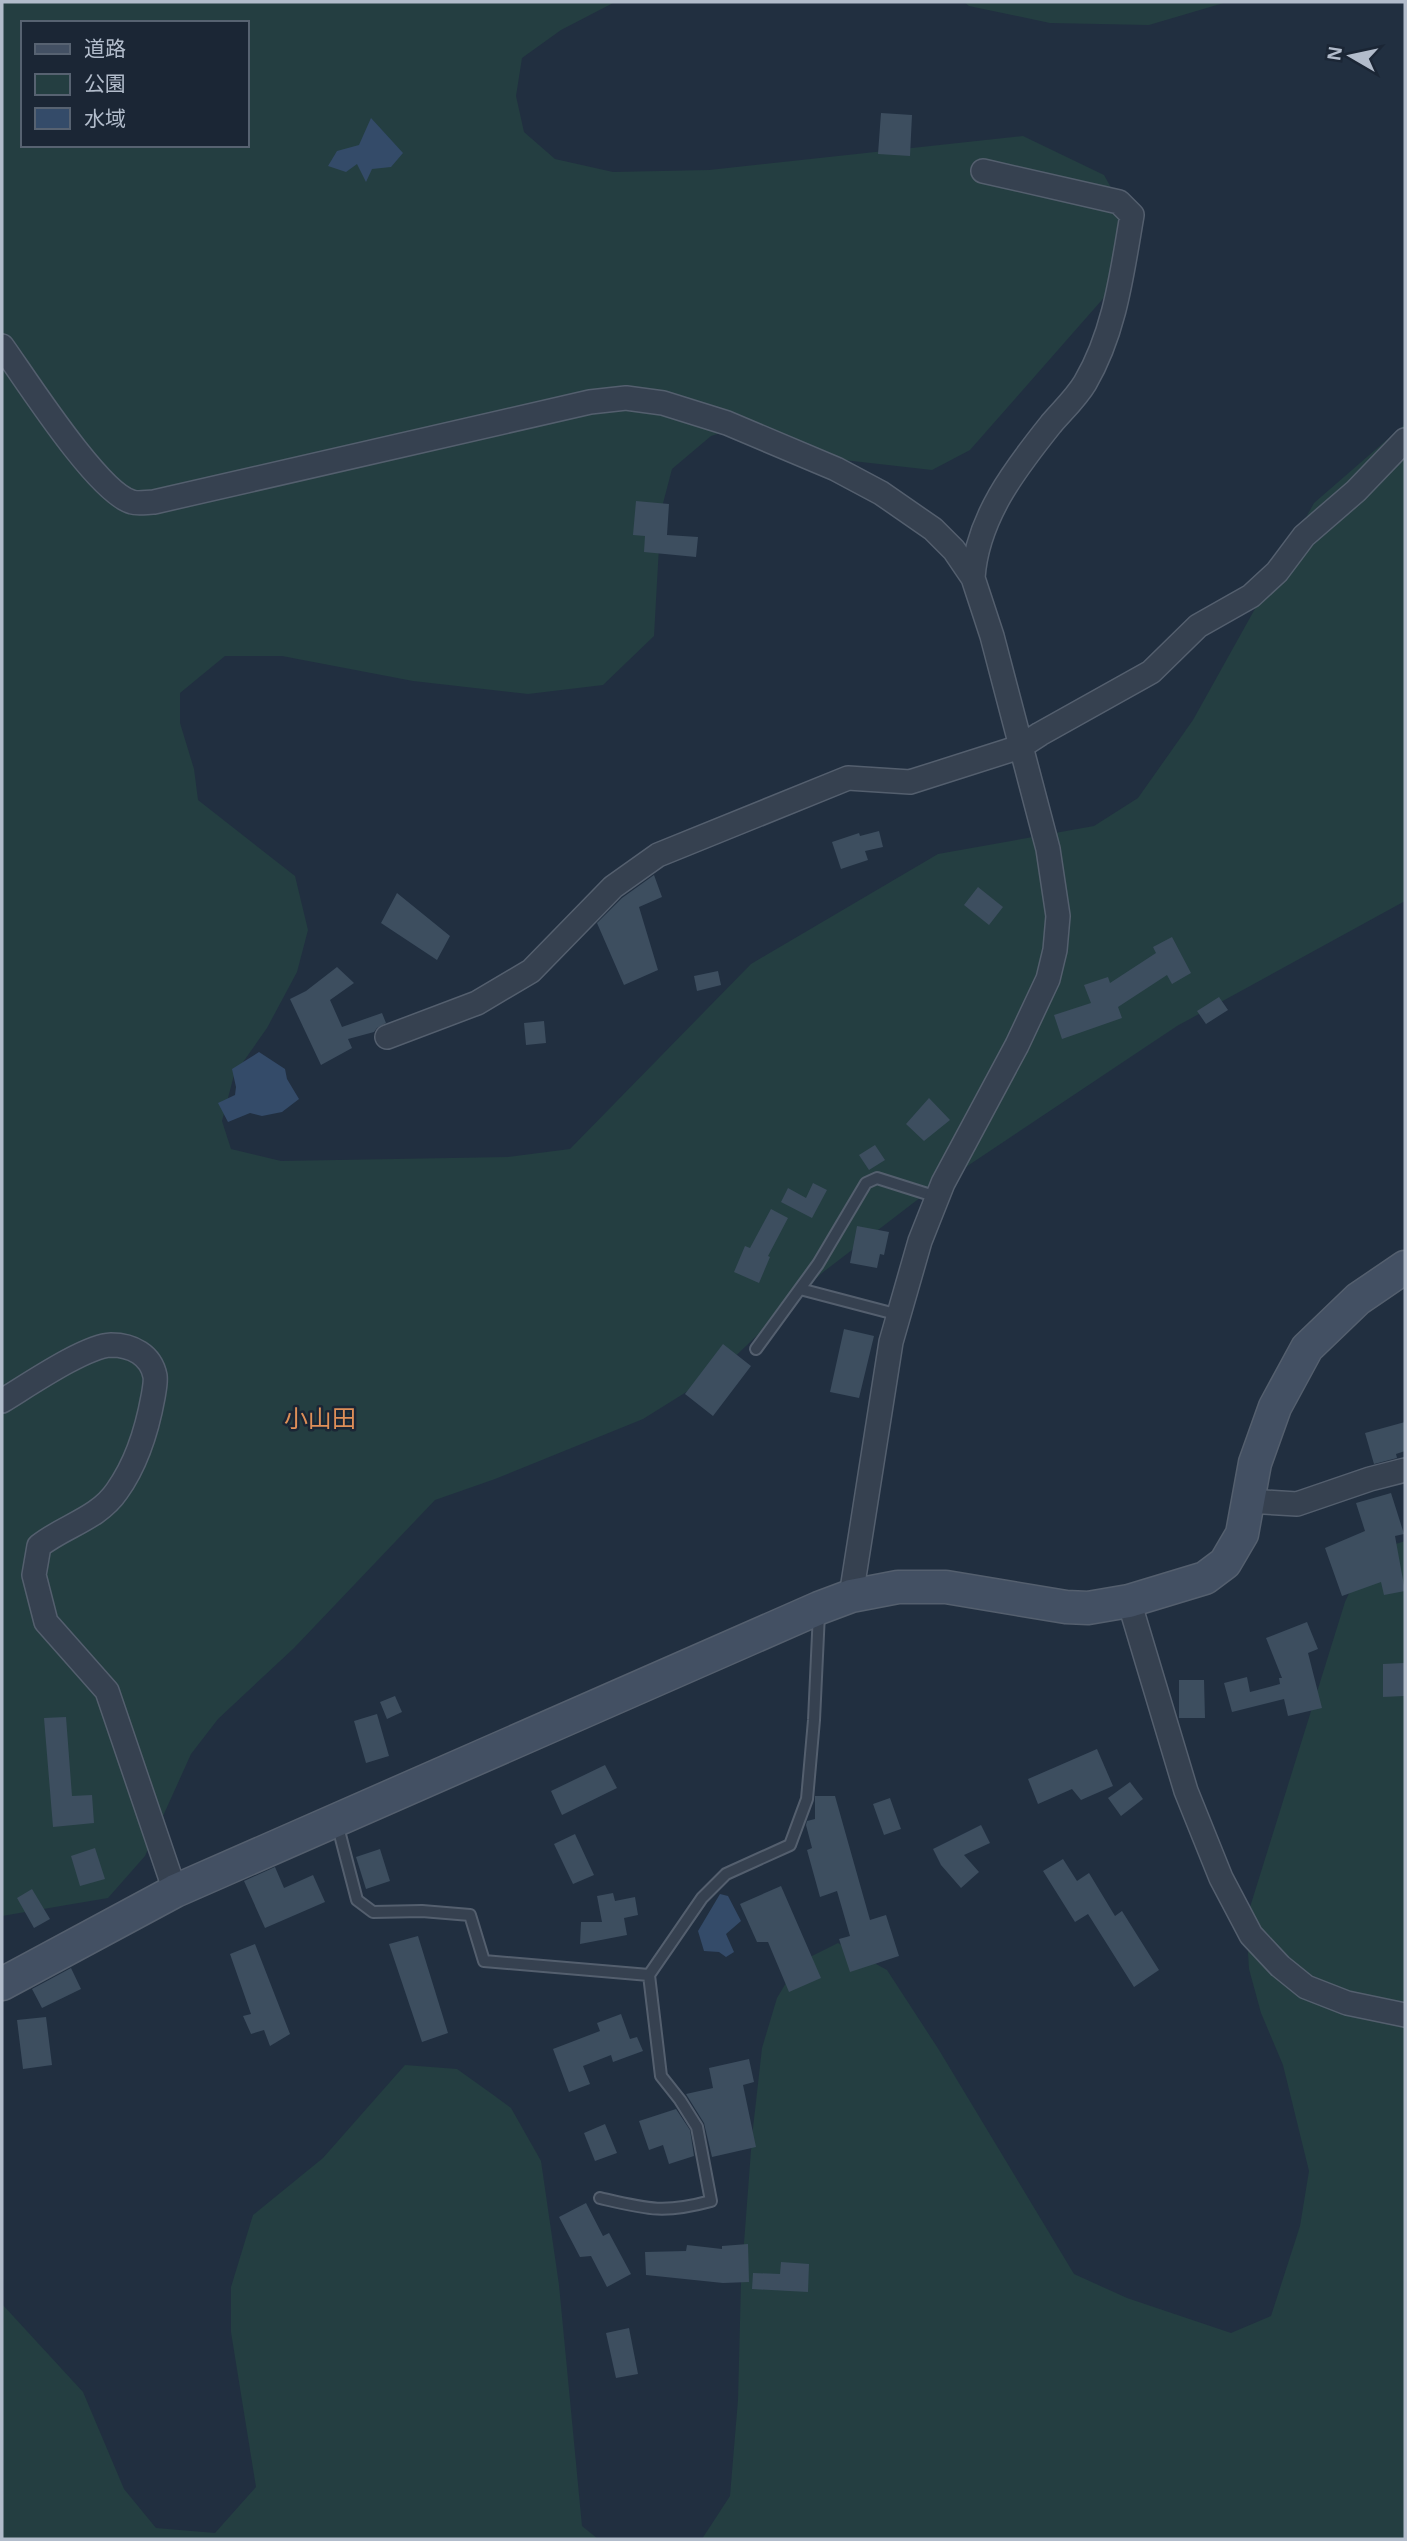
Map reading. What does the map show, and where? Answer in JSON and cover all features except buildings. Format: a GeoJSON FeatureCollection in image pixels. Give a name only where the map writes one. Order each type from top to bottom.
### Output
{"type":"FeatureCollection","features":[{"type":"Feature","properties":{"kind":"street"},"geometry":{"type":"LineString","coordinates":[[973,578],[975,553],[990,512],[1026,456],[1084,384],[1100,353],[1117,302],[1132,215],[1119,202],[983,171]]}},
{"type":"Feature","properties":{"kind":"street"},"geometry":{"type":"LineString","coordinates":[[2,346],[69,441],[106,484],[131,502],[154,502],[590,402],[626,398],[663,403],[727,424],[836,469],[881,493],[933,529],[954,550],[973,578],[992,636],[1048,849],[1058,916],[1055,950],[1048,979],[1017,1045],[937,1197],[920,1241],[891,1342],[851,1596]]}},
{"type":"Feature","properties":{"kind":"street"},"geometry":{"type":"LineString","coordinates":[[387,1037],[477,1003],[531,971],[613,887],[658,855],[848,778],[910,782],[1020,747],[1151,673],[1198,626],[1251,596],[1277,572],[1304,536],[1356,491],[1405,440]]}},
{"type":"Feature","properties":{"kind":"street"},"geometry":{"type":"LineString","coordinates":[[2,1984],[175,1891],[851,1596],[898,1587],[946,1587],[1066,1607],[1088,1608],[1129,1601],[1205,1577],[1225,1563],[1242,1534],[1255,1463],[1275,1407],[1307,1348],[1358,1299],[1405,1268]]}},
{"type":"Feature","properties":{"kind":"street"},"geometry":{"type":"LineString","coordinates":[[2,1401],[83,1354],[109,1345],[130,1347],[147,1357],[156,1377],[147,1430],[116,1493],[93,1515],[54,1533],[39,1546],[34,1575],[46,1622],[107,1691],[175,1891]]}},
{"type":"Feature","properties":{"kind":"street"},"geometry":{"type":"LineString","coordinates":[[1247,1501],[1297,1504],[1405,1470]]}},
{"type":"Feature","properties":{"kind":"street"},"geometry":{"type":"LineString","coordinates":[[1129,1601],[1186,1791],[1221,1878],[1251,1935],[1280,1966],[1307,1987],[1347,2003],[1405,2015]]}},
{"type":"Feature","properties":{"kind":"lane"},"geometry":{"type":"LineString","coordinates":[[756,1349],[818,1264],[866,1183],[877,1178],[937,1197]]}},
{"type":"Feature","properties":{"kind":"lane"},"geometry":{"type":"LineString","coordinates":[[800,1289],[899,1315]]}},
{"type":"Feature","properties":{"kind":"lane"},"geometry":{"type":"LineString","coordinates":[[600,2198],[654,2210],[681,2209],[711,2201],[697,2127],[661,2076],[649,1975],[702,1898],[726,1874],[790,1845],[807,1799],[819,1608]]}},
{"type":"Feature","properties":{"kind":"lane"},"geometry":{"type":"LineString","coordinates":[[336,1820],[357,1900],[373,1912],[422,1911],[470,1915],[484,1961],[649,1975]]}},
{"type":"Feature","properties":{"kind":"green space"},"geometry":{"type":"Polygon","coordinates":[[[2,2],[615,2],[561,30],[522,58],[516,96],[524,132],[555,159],[613,172],[709,170],[1023,136],[1104,175],[1125,213],[1108,293],[970,450],[932,470],[826,458],[739,427],[711,436],[672,469],[661,511],[654,636],[603,685],[528,694],[413,681],[282,656],[225,656],[180,693],[180,723],[194,769],[198,800],[295,876],[308,930],[297,972],[267,1028],[234,1075],[222,1121],[231,1149],[281,1161],[508,1157],[570,1149],[751,964],[938,854],[1094,826],[1138,798],[1193,720],[1314,503],[1405,424],[1405,901],[1177,1026],[921,1197],[822,1273],[720,1371],[643,1419],[495,1479],[435,1500],[294,1648],[218,1719],[191,1754],[145,1856],[108,1898],[2,1916],[2,2]]]}},
{"type":"Feature","properties":{"kind":"green space"},"geometry":{"type":"Polygon","coordinates":[[[964,2],[1227,2],[1149,25],[1050,23],[969,6],[964,2]]]}},
{"type":"Feature","properties":{"kind":"green space"},"geometry":{"type":"Polygon","coordinates":[[[1405,1541],[1405,2539],[702,2539],[730,2496],[738,2400],[741,2283],[762,2048],[777,1998],[798,1963],[838,1943],[887,1970],[939,2050],[1074,2274],[1127,2298],[1231,2333],[1271,2316],[1300,2226],[1309,2171],[1283,2065],[1261,2013],[1249,1969],[1246,1920],[1345,1602],[1368,1553],[1405,1541]]]}},
{"type":"Feature","properties":{"kind":"green space"},"geometry":{"type":"Polygon","coordinates":[[[405,2065],[457,2069],[511,2108],[541,2161],[559,2285],[582,2526],[598,2539],[2,2539],[2,2304],[83,2392],[124,2489],[156,2528],[215,2533],[256,2487],[231,2332],[231,2287],[253,2215],[323,2158],[405,2065]]]}},
{"type":"Feature","properties":{"kind":"water"},"geometry":{"type":"Polygon","coordinates":[[[371,118],[403,153],[391,167],[372,169],[366,182],[357,164],[346,172],[328,166],[337,151],[359,145],[371,118]]]}},
{"type":"Feature","properties":{"kind":"water"},"geometry":{"type":"Polygon","coordinates":[[[259,1052],[285,1069],[287,1079],[299,1099],[282,1112],[262,1116],[250,1113],[228,1122],[218,1103],[235,1095],[232,1069],[259,1052]]]}},
{"type":"Feature","properties":{"kind":"water"},"geometry":{"type":"Polygon","coordinates":[[[720,1894],[728,1896],[741,1921],[726,1934],[734,1952],[726,1957],[719,1952],[704,1951],[698,1931],[720,1894]]]}},
{"type":"Feature","properties":{"kind":"district","name":"小山田"},"geometry":{"type":"Point","coordinates":[320,1418]}}]}
